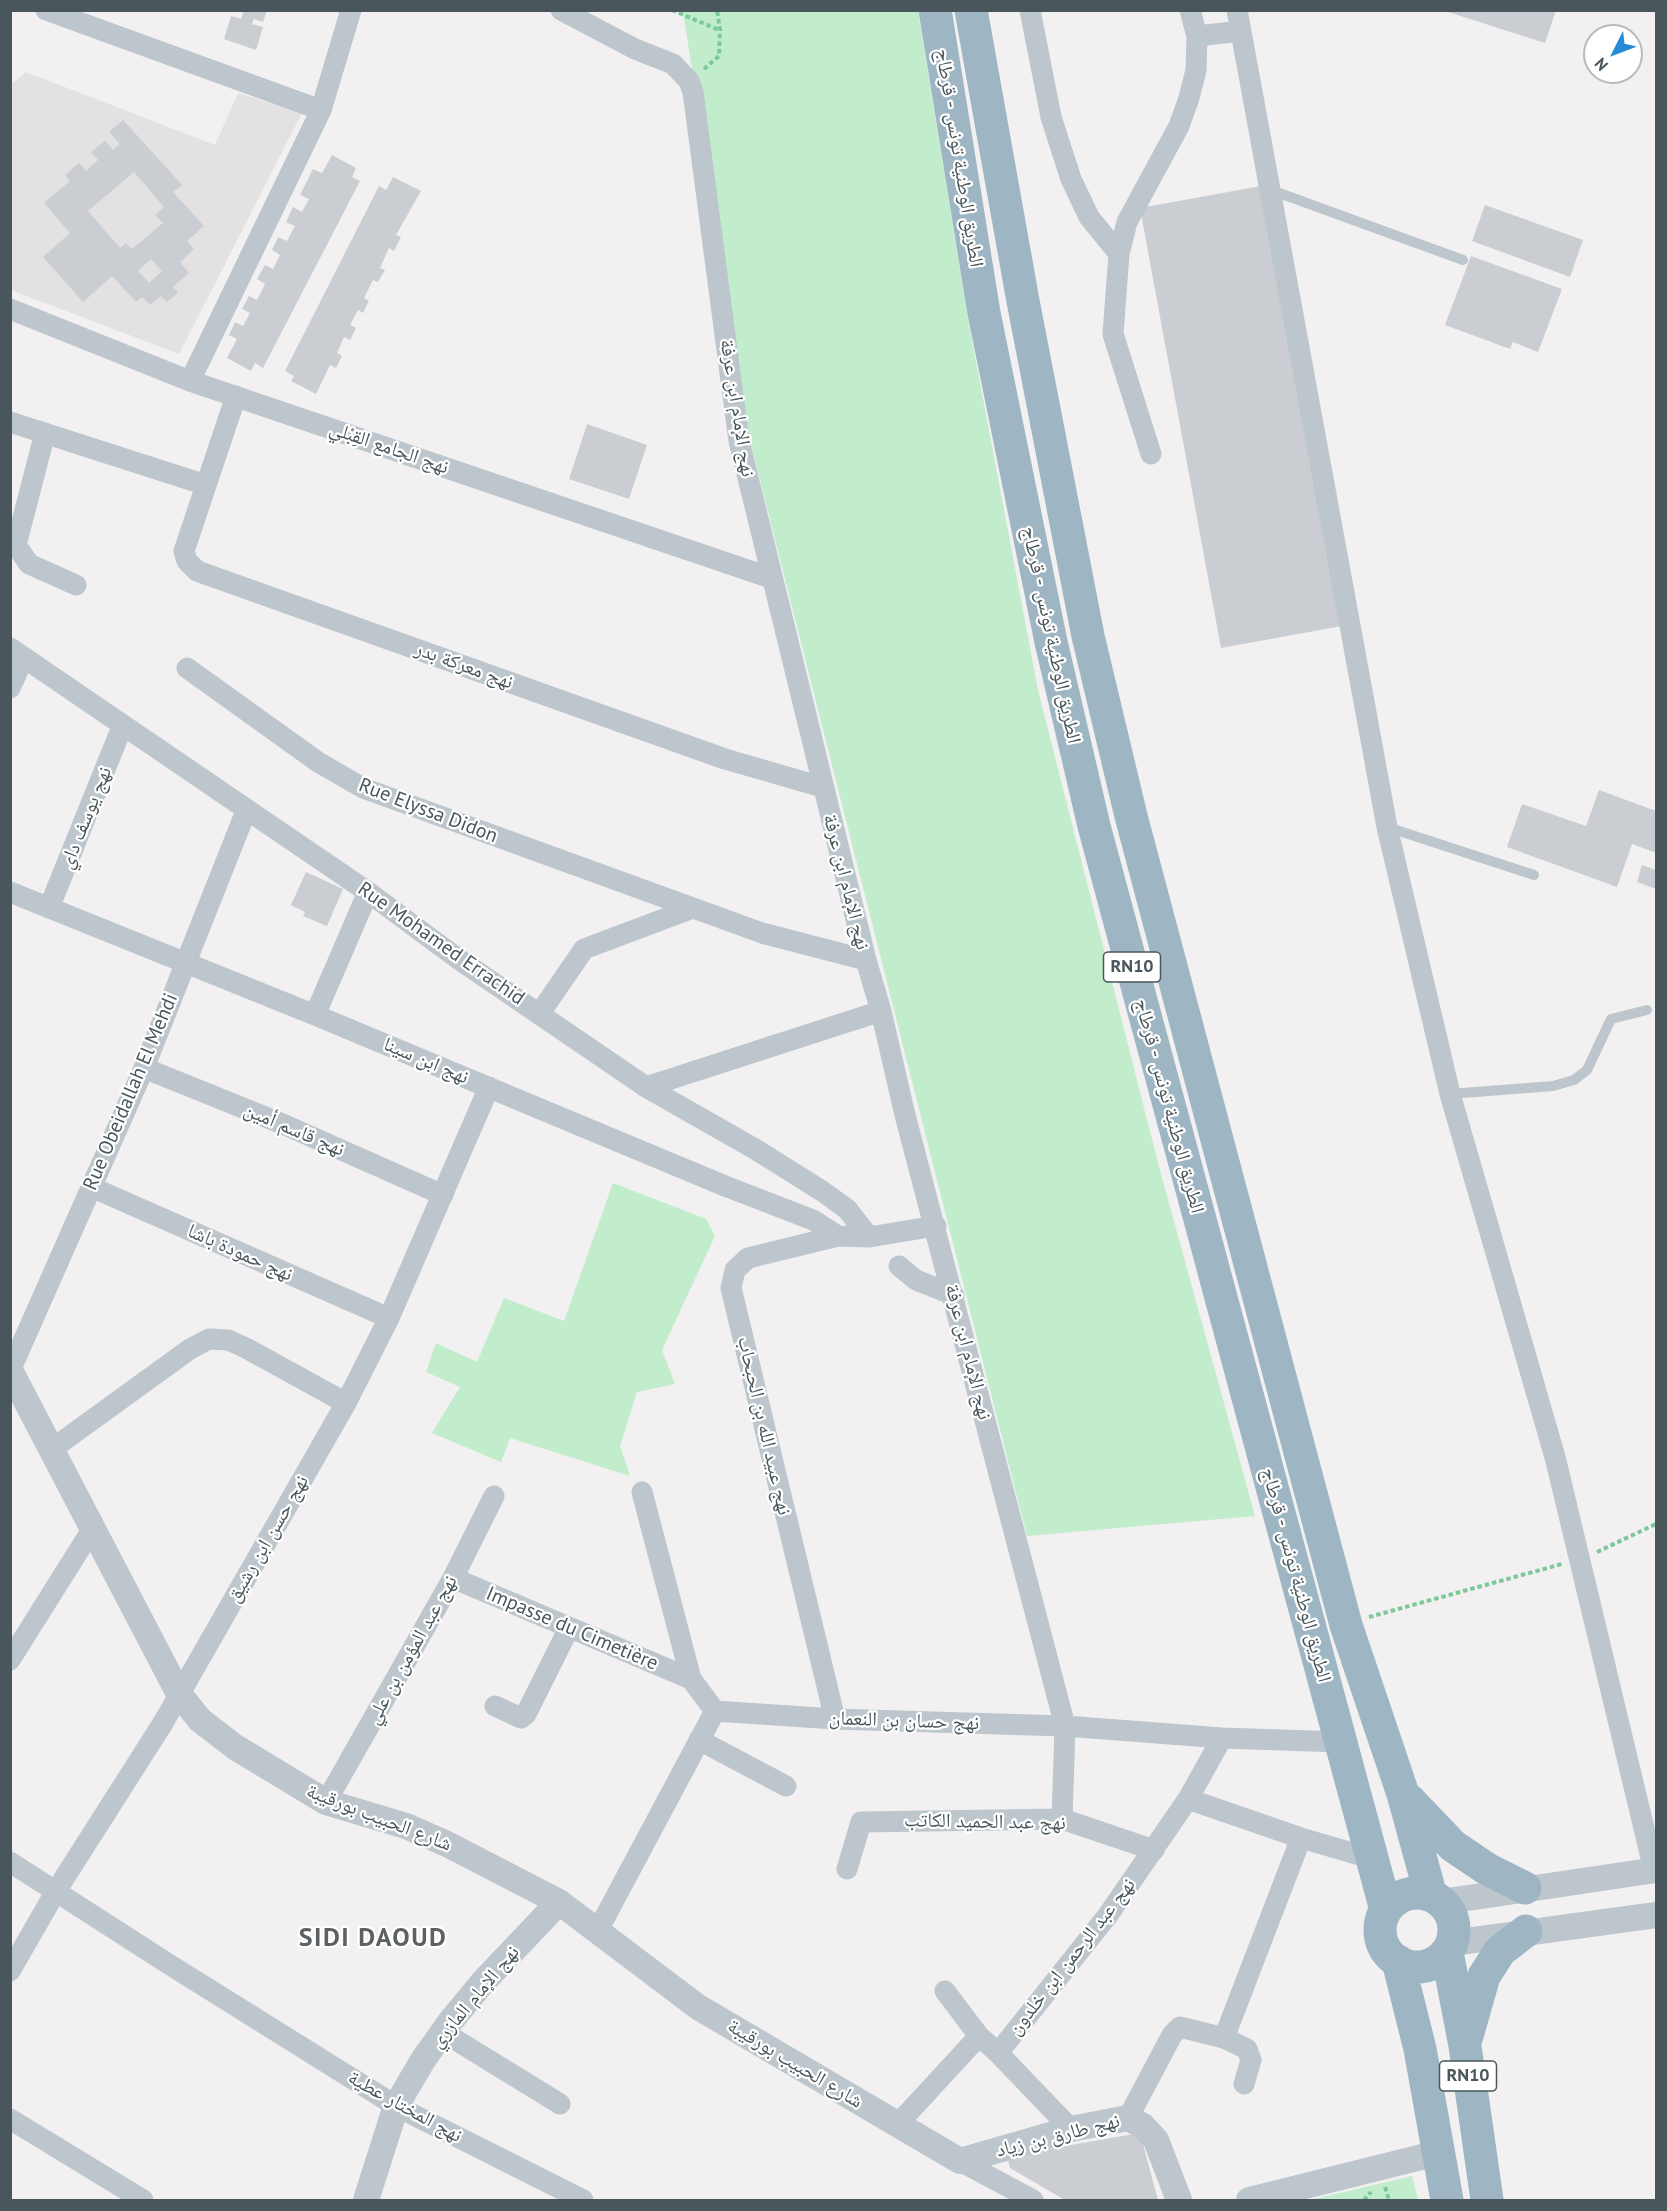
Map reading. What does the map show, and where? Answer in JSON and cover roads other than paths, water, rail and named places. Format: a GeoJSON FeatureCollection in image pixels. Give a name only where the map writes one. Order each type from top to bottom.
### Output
{"type":"FeatureCollection","features":[{"type":"Feature","properties":{"kind":"highway","name":"الطريق الوطنية تونس - قرطاج"},"geometry":{"type":"LineString","coordinates":[[935,10],[984,313],[1051,642],[1094,826],[1386,1910]]}},
{"type":"Feature","properties":{"kind":"highway","name":"الطريق الوطنية تونس - قرطاج"},"geometry":{"type":"LineString","coordinates":[[971,10],[1023,301],[1088,636],[1131,816],[1215,1140],[1346,1625],[1436,1899]]}},
{"type":"Feature","properties":{"kind":"highway"},"geometry":{"type":"LineString","coordinates":[[1403,1794],[1453,1846],[1487,1869],[1526,1888]]}},
{"type":"Feature","properties":{"kind":"highway"},"geometry":{"type":"LineString","coordinates":[[1386,1910],[1395,1900],[1406,1894],[1418,1893],[1436,1899]]}},
{"type":"Feature","properties":{"kind":"highway","name":"RN10"},"geometry":{"type":"LineString","coordinates":[[1436,1899],[1453,1921],[1450,1947],[1487,2200]]}},
{"type":"Feature","properties":{"kind":"highway","name":"RN10"},"geometry":{"type":"LineString","coordinates":[[1386,1910],[1381,1932],[1383,1943],[1398,1961],[1420,2049],[1447,2200]]}},
{"type":"Feature","properties":{"kind":"highway"},"geometry":{"type":"LineString","coordinates":[[1465,2046],[1484,1976],[1500,1951],[1526,1931]]}},
{"type":"Feature","properties":{"kind":"highway"},"geometry":{"type":"LineString","coordinates":[[1398,1961],[1407,1965],[1430,1965],[1450,1947]]}},
{"type":"Feature","properties":{"kind":"street"},"geometry":{"type":"LineString","coordinates":[[46,10],[321,110]]}},
{"type":"Feature","properties":{"kind":"street"},"geometry":{"type":"LineString","coordinates":[[190,381],[321,110],[351,10]]}},
{"type":"Feature","properties":{"kind":"street","name":"نهج الإمام ابن عرفة"},"geometry":{"type":"LineString","coordinates":[[561,10],[635,49],[672,64],[689,81],[696,111],[739,441],[822,787],[881,1011],[905,1115],[954,1295],[1065,1726],[1062,1819]]}},
{"type":"Feature","properties":{"kind":"street"},"geometry":{"type":"LineString","coordinates":[[1030,10],[1051,117],[1071,179],[1089,218],[1119,254]]}},
{"type":"Feature","properties":{"kind":"street"},"geometry":{"type":"LineString","coordinates":[[1151,454],[1113,334],[1119,254],[1127,222],[1179,126],[1196,70],[1197,36],[1190,10]]}},
{"type":"Feature","properties":{"kind":"street"},"geometry":{"type":"LineString","coordinates":[[1197,36],[1239,21],[1387,827],[1450,1094],[1555,1457],[1578,1560],[1655,1870],[1436,1899]]}},
{"type":"Feature","properties":{"kind":"street","name":"نهج الجامع القِبْلي"},"geometry":{"type":"LineString","coordinates":[[10,309],[190,381],[771,578]]}},
{"type":"Feature","properties":{"kind":"street","name":"نهج معركة بدر"},"geometry":{"type":"LineString","coordinates":[[236,396],[184,551],[187,561],[197,571],[725,759],[822,787]]}},
{"type":"Feature","properties":{"kind":"street"},"geometry":{"type":"LineString","coordinates":[[10,422],[206,485]]}},
{"type":"Feature","properties":{"kind":"street"},"geometry":{"type":"LineString","coordinates":[[45,433],[16,545],[29,564],[76,585]]}},
{"type":"Feature","properties":{"kind":"street"},"geometry":{"type":"LineString","coordinates":[[10,688],[17,653]]}},
{"type":"Feature","properties":{"kind":"street","name":"Rue Mohamed Errachid"},"geometry":{"type":"LineString","coordinates":[[17,653],[122,727],[368,892],[646,1087],[755,1149],[822,1191],[847,1209],[869,1237]]}},
{"type":"Feature","properties":{"kind":"street","name":"Rue Elyssa Didon"},"geometry":{"type":"LineString","coordinates":[[187,668],[318,762],[363,788],[762,933],[866,960]]}},
{"type":"Feature","properties":{"kind":"street","name":"نهج يوسف داي"},"geometry":{"type":"LineString","coordinates":[[49,908],[122,727]]}},
{"type":"Feature","properties":{"kind":"street","name":"Rue Obeidallah El Mehdi"},"geometry":{"type":"LineString","coordinates":[[11,1371],[144,1068],[246,811]]}},
{"type":"Feature","properties":{"kind":"street"},"geometry":{"type":"LineString","coordinates":[[315,1015],[368,892]]}},
{"type":"Feature","properties":{"kind":"street","name":"نهج ابن سينا"},"geometry":{"type":"LineString","coordinates":[[11,894],[315,1015],[725,1186],[813,1220],[838,1236]]}},
{"type":"Feature","properties":{"kind":"street"},"geometry":{"type":"LineString","coordinates":[[540,1013],[584,949],[693,908]]}},
{"type":"Feature","properties":{"kind":"street"},"geometry":{"type":"LineString","coordinates":[[646,1087],[881,1011]]}},
{"type":"Feature","properties":{"kind":"street","name":"نهج قاسم أمين"},"geometry":{"type":"LineString","coordinates":[[144,1068],[285,1125],[443,1195]]}},
{"type":"Feature","properties":{"kind":"street","name":"نهج حسن ابن رشيق"},"geometry":{"type":"LineString","coordinates":[[10,1971],[56,1891],[179,1694],[346,1402],[389,1318],[489,1087]]}},
{"type":"Feature","properties":{"kind":"street","name":"نهج حمودة باشا"},"geometry":{"type":"LineString","coordinates":[[91,1187],[389,1318]]}},
{"type":"Feature","properties":{"kind":"street","name":"نهج عبيد الله بن الحبحاب"},"geometry":{"type":"LineString","coordinates":[[834,1719],[731,1288],[735,1270],[748,1258],[838,1236],[869,1237],[936,1227]]}},
{"type":"Feature","properties":{"kind":"street"},"geometry":{"type":"LineString","coordinates":[[899,1266],[916,1280],[954,1295]]}},
{"type":"Feature","properties":{"kind":"street"},"geometry":{"type":"LineString","coordinates":[[52,1449],[190,1349],[209,1339],[228,1340],[346,1402]]}},
{"type":"Feature","properties":{"kind":"street","name":"شارع الحبيب بورقيبة"},"geometry":{"type":"LineString","coordinates":[[11,1371],[179,1694],[200,1720],[235,1747],[326,1802],[427,1835],[559,1902],[698,2007],[960,2161]]}},
{"type":"Feature","properties":{"kind":"street","name":"Impasse du Cimetière"},"geometry":{"type":"LineString","coordinates":[[642,1492],[691,1679],[715,1711]]}},
{"type":"Feature","properties":{"kind":"street","name":"نهج عبد المؤمن بن علي"},"geometry":{"type":"LineString","coordinates":[[326,1802],[453,1578],[494,1496]]}},
{"type":"Feature","properties":{"kind":"street"},"geometry":{"type":"LineString","coordinates":[[10,1660],[93,1528]]}},
{"type":"Feature","properties":{"kind":"street","name":"Impasse du Cimetière"},"geometry":{"type":"LineString","coordinates":[[453,1578],[691,1679]]}},
{"type":"Feature","properties":{"kind":"street"},"geometry":{"type":"LineString","coordinates":[[495,1706],[521,1718],[526,1714],[568,1628]]}},
{"type":"Feature","properties":{"kind":"street"},"geometry":{"type":"LineString","coordinates":[[598,1930],[715,1711]]}},
{"type":"Feature","properties":{"kind":"street","name":"نهج حسان بن النعمان"},"geometry":{"type":"LineString","coordinates":[[715,1711],[834,1719],[1065,1726],[1222,1738],[1342,1742]]}},
{"type":"Feature","properties":{"kind":"street","name":"نهج عبد الرحمن ابن خلدون"},"geometry":{"type":"LineString","coordinates":[[897,2125],[979,2036],[998,2053],[1108,1915],[1188,1799],[1222,1738]]}},
{"type":"Feature","properties":{"kind":"street"},"geometry":{"type":"LineString","coordinates":[[699,1740],[786,1786]]}},
{"type":"Feature","properties":{"kind":"street"},"geometry":{"type":"LineString","coordinates":[[1188,1799],[1301,1838],[1373,1859]]}},
{"type":"Feature","properties":{"kind":"street","name":"نهج عبد الحميد الكاتب"},"geometry":{"type":"LineString","coordinates":[[847,1869],[861,1821],[1062,1819],[1154,1850]]}},
{"type":"Feature","properties":{"kind":"street"},"geometry":{"type":"LineString","coordinates":[[1224,2038],[1301,1838]]}},
{"type":"Feature","properties":{"kind":"street"},"geometry":{"type":"LineString","coordinates":[[10,1862],[56,1891]]}},
{"type":"Feature","properties":{"kind":"street","name":"نهج المختار عطية"},"geometry":{"type":"LineString","coordinates":[[56,1891],[396,2106],[583,2200]]}},
{"type":"Feature","properties":{"kind":"street","name":"نهج الإمام المازري"},"geometry":{"type":"LineString","coordinates":[[366,2200],[396,2106],[443,2032],[483,1982],[559,1902]]}},
{"type":"Feature","properties":{"kind":"street"},"geometry":{"type":"LineString","coordinates":[[1450,1947],[1526,1931],[1656,1915]]}},
{"type":"Feature","properties":{"kind":"street"},"geometry":{"type":"LineString","coordinates":[[945,1992],[979,2036]]}},
{"type":"Feature","properties":{"kind":"street"},"geometry":{"type":"LineString","coordinates":[[1128,2118],[1176,2029],[1184,2027],[1244,2045],[1250,2054],[1244,2084]]}},
{"type":"Feature","properties":{"kind":"street"},"geometry":{"type":"LineString","coordinates":[[443,2032],[560,2104]]}},
{"type":"Feature","properties":{"kind":"street"},"geometry":{"type":"LineString","coordinates":[[998,2053],[1071,2129]]}},
{"type":"Feature","properties":{"kind":"street","name":"نهج طارق بن زياد"},"geometry":{"type":"LineString","coordinates":[[960,2161],[1071,2129],[1128,2118],[1143,2126],[1156,2140],[1179,2200]]}},
{"type":"Feature","properties":{"kind":"street"},"geometry":{"type":"LineString","coordinates":[[10,2119],[143,2200]]}},
{"type":"Feature","properties":{"kind":"street"},"geometry":{"type":"LineString","coordinates":[[1249,2200],[1438,2153]]}},
{"type":"Feature","properties":{"kind":"street"},"geometry":{"type":"LineString","coordinates":[[960,2161],[1033,2200]]}},
{"type":"Feature","properties":{"kind":"lane"},"geometry":{"type":"LineString","coordinates":[[1271,190],[1463,260]]}},
{"type":"Feature","properties":{"kind":"lane"},"geometry":{"type":"LineString","coordinates":[[1387,827],[1534,875]]}},
{"type":"Feature","properties":{"kind":"lane"},"geometry":{"type":"LineString","coordinates":[[1450,1094],[1553,1086],[1574,1080],[1587,1070],[1611,1018],[1647,1010]]}},
{"type":"Feature","properties":{"kind":"district","name":"SIDI DAOUD"},"geometry":{"type":"Point","coordinates":[373,1939]}}]}
